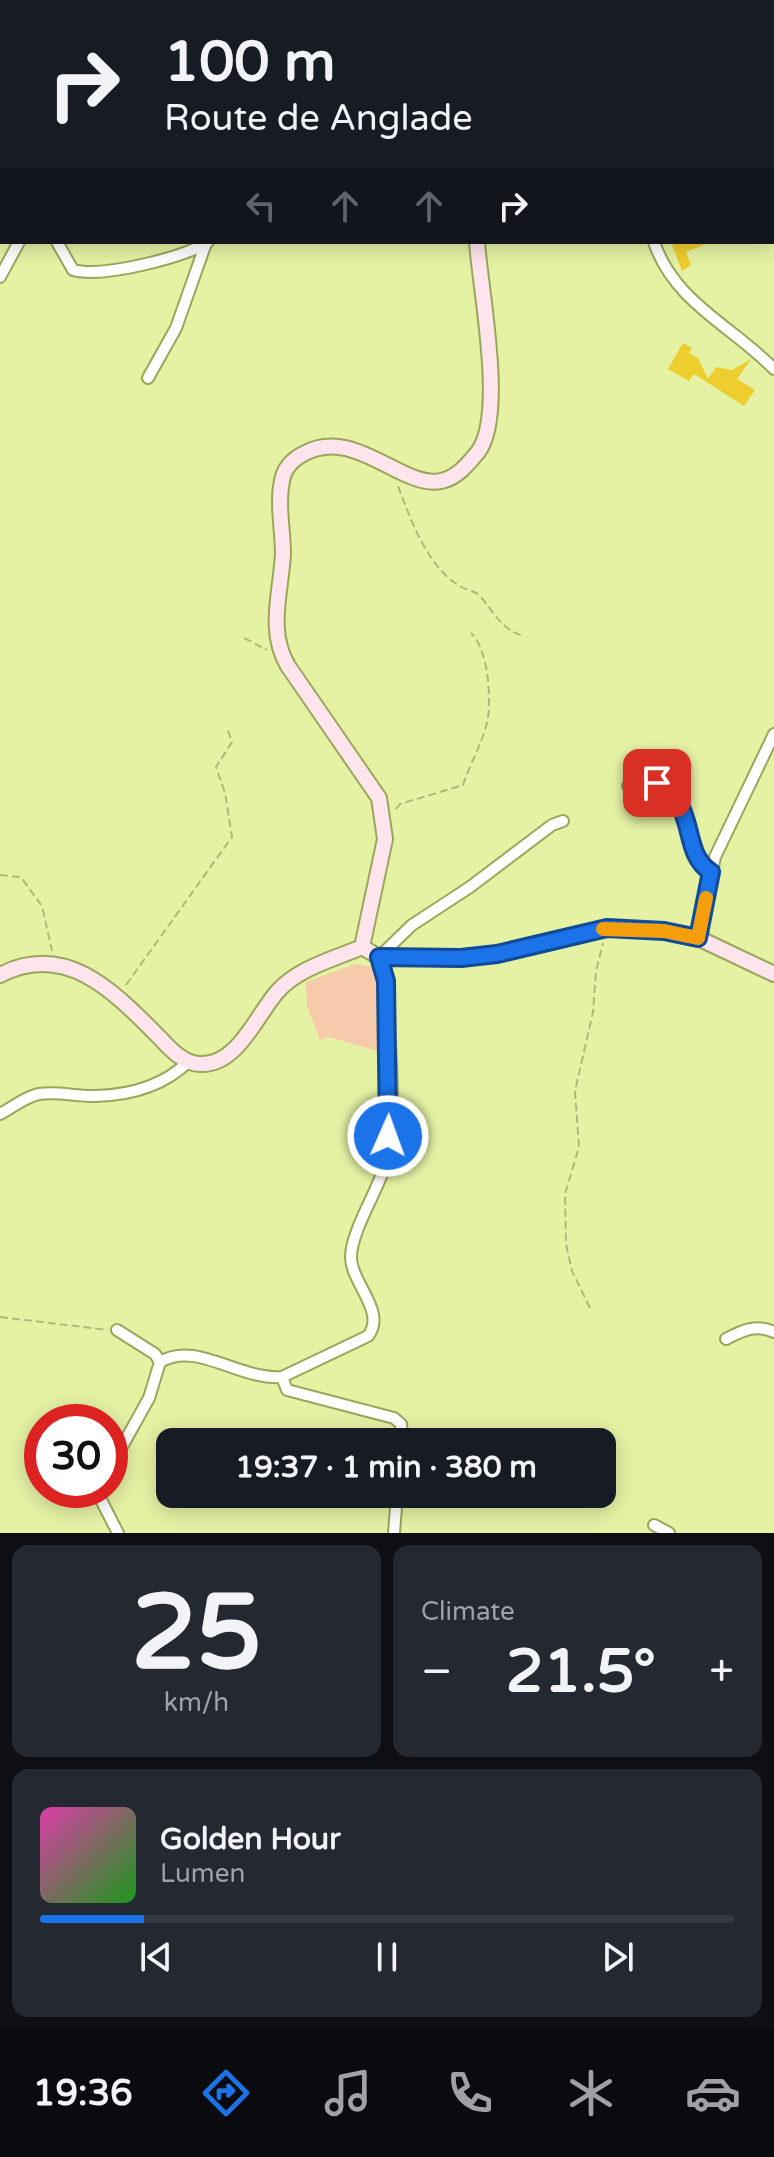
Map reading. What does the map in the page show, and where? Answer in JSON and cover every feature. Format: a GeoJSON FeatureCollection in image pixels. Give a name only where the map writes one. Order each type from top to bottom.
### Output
{"type":"FeatureCollection","features":[{"type":"Feature","properties":{"kind":"street"},"geometry":{"type":"LineString","coordinates":[[0,277],[18,244]]}},
{"type":"Feature","properties":{"kind":"street"},"geometry":{"type":"LineString","coordinates":[[58,244],[73,270],[86,274],[124,267],[204,244]]}},
{"type":"Feature","properties":{"kind":"street"},"geometry":{"type":"LineString","coordinates":[[148,378],[176,328],[207,244]]}},
{"type":"Feature","properties":{"kind":"street"},"geometry":{"type":"LineString","coordinates":[[362,947],[385,839],[384,814],[379,798],[281,654],[276,629],[283,554],[281,483],[285,470],[307,451],[324,447],[346,449],[388,463],[418,479],[438,482],[464,468],[481,448],[489,412],[489,353],[477,244]]}},
{"type":"Feature","properties":{"kind":"street"},"geometry":{"type":"LineString","coordinates":[[655,244],[662,265],[682,292],[774,369]]}},
{"type":"Feature","properties":{"kind":"street"},"geometry":{"type":"LineString","coordinates":[[698,938],[720,843],[774,734]]}},
{"type":"Feature","properties":{"kind":"street"},"geometry":{"type":"LineString","coordinates":[[628,786],[657,783],[664,787],[683,810],[698,863],[711,872]]}},
{"type":"Feature","properties":{"kind":"street"},"geometry":{"type":"LineString","coordinates":[[379,957],[412,925],[470,887],[552,825],[563,821]]}},
{"type":"Feature","properties":{"kind":"street"},"geometry":{"type":"LineString","coordinates":[[362,947],[379,957],[461,958],[497,954],[607,928],[664,931],[698,938],[774,974]]}},
{"type":"Feature","properties":{"kind":"street"},"geometry":{"type":"LineString","coordinates":[[0,975],[31,964],[55,964],[87,973],[118,996],[168,1047],[189,1061],[200,1064],[217,1061],[238,1045],[287,982],[362,947]]}},
{"type":"Feature","properties":{"kind":"street"},"geometry":{"type":"LineString","coordinates":[[160,1362],[189,1354],[238,1372],[282,1377],[368,1336],[372,1329],[373,1311],[352,1269],[350,1254],[383,1170],[388,1136],[386,981],[379,957]]}},
{"type":"Feature","properties":{"kind":"street"},"geometry":{"type":"LineString","coordinates":[[0,1114],[36,1094],[66,1092],[95,1096],[135,1091],[172,1077],[189,1061]]}},
{"type":"Feature","properties":{"kind":"street"},"geometry":{"type":"LineString","coordinates":[[726,1339],[743,1329],[763,1327],[774,1332]]}},
{"type":"Feature","properties":{"kind":"street"},"geometry":{"type":"LineString","coordinates":[[117,1330],[155,1354],[160,1362],[149,1398],[128,1436]]}},
{"type":"Feature","properties":{"kind":"street"},"geometry":{"type":"LineString","coordinates":[[282,1377],[287,1390],[394,1418],[401,1428]]}},
{"type":"Feature","properties":{"kind":"street"},"geometry":{"type":"LineString","coordinates":[[105,1508],[118,1533]]}},
{"type":"Feature","properties":{"kind":"street"},"geometry":{"type":"LineString","coordinates":[[394,1533],[396,1508]]}},
{"type":"Feature","properties":{"kind":"street"},"geometry":{"type":"LineString","coordinates":[[654,1525],[669,1533]]}},
{"type":"Feature","properties":{"kind":"path"},"geometry":{"type":"LineString","coordinates":[[388,463],[434,561],[458,586],[478,594],[508,631],[524,636]]}},
{"type":"Feature","properties":{"kind":"path"},"geometry":{"type":"LineString","coordinates":[[384,814],[400,804],[463,785],[488,719],[486,662],[478,639],[471,633]]}},
{"type":"Feature","properties":{"kind":"path"},"geometry":{"type":"LineString","coordinates":[[244,638],[263,649],[281,654]]}},
{"type":"Feature","properties":{"kind":"path"},"geometry":{"type":"LineString","coordinates":[[118,996],[232,837],[225,793],[216,767],[232,742],[227,728]]}},
{"type":"Feature","properties":{"kind":"path"},"geometry":{"type":"LineString","coordinates":[[0,875],[21,877],[42,906],[55,964]]}},
{"type":"Feature","properties":{"kind":"path"},"geometry":{"type":"LineString","coordinates":[[590,1308],[572,1271],[566,1244],[565,1194],[579,1147],[575,1091],[593,1012],[596,971],[607,928]]}},
{"type":"Feature","properties":{"kind":"path"},"geometry":{"type":"LineString","coordinates":[[0,1317],[117,1330]]}},
{"type":"Feature","properties":{"kind":"shaded area"},"geometry":{"type":"Polygon","coordinates":[[[355,964],[378,968],[382,978],[385,1053],[329,1037],[320,1040],[307,1006],[306,982],[355,964]]]}},
{"type":"Feature","properties":{"kind":"building"},"geometry":{"type":"Polygon","coordinates":[[[672,244],[706,244],[686,252],[691,265],[682,271],[672,244]]]}},
{"type":"Feature","properties":{"kind":"building"},"geometry":{"type":"Polygon","coordinates":[[[683,343],[692,348],[689,353],[698,358],[708,379],[716,367],[732,370],[751,359],[737,379],[755,390],[744,406],[694,374],[689,381],[668,369],[683,343]]]}},
{"type":"Feature","properties":{"kind":"slow traffic"},"geometry":{"type":"LineString","coordinates":[[603,929],[664,931],[698,938],[706,898]]}},
{"type":"Feature","properties":{"kind":"route"},"geometry":{"type":"LineString","coordinates":[[388,1136],[390,1091],[386,981],[379,957],[461,958],[497,954],[607,928],[664,931],[698,938],[711,872],[698,863],[693,852],[691,827],[683,810],[657,783]]}}]}
